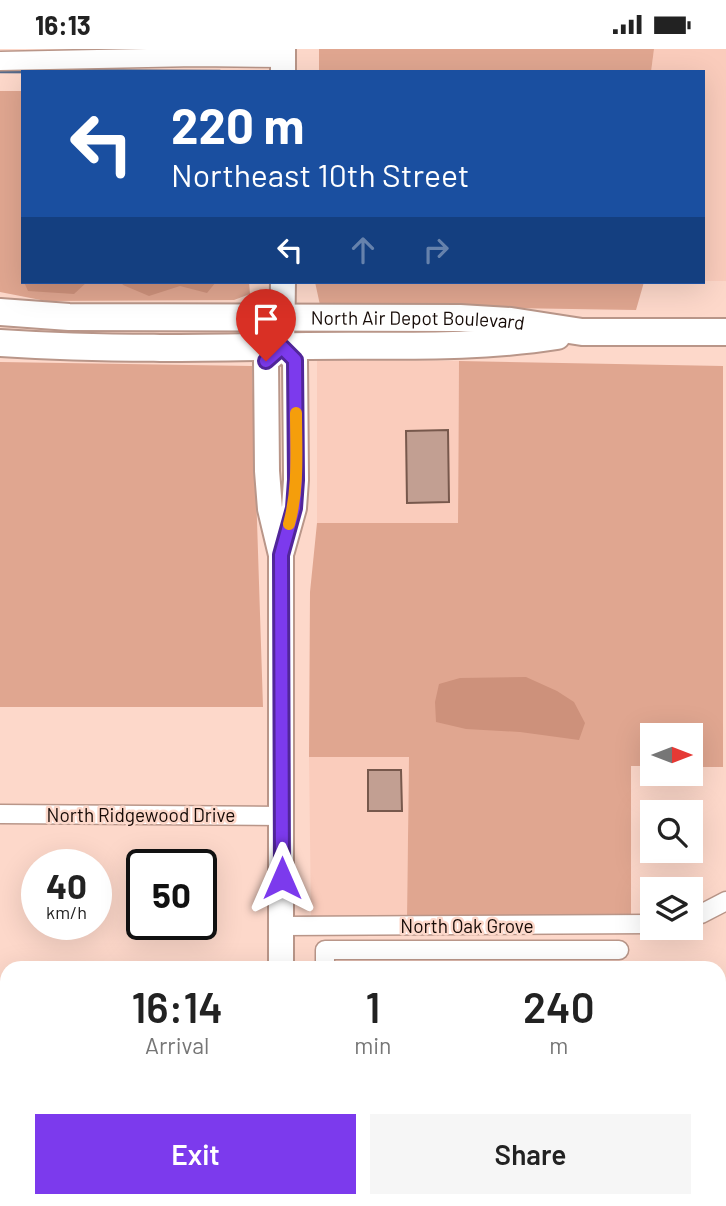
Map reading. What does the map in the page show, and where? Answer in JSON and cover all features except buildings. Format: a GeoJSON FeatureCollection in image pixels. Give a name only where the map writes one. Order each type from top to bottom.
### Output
{"type":"FeatureCollection","features":[{"type":"Feature","properties":{"kind":"main road"},"geometry":{"type":"LineString","coordinates":[[281,961],[281,555],[270,509],[267,471],[266,361],[282,347],[283,284]]}},
{"type":"Feature","properties":{"kind":"main road","name":"North Air Depot Boulevard"},"geometry":{"type":"LineString","coordinates":[[0,313],[68,317],[460,318],[511,321],[582,332]]}},
{"type":"Feature","properties":{"kind":"main road","name":"North Air Depot Boulevard"},"geometry":{"type":"LineString","coordinates":[[0,343],[100,348],[486,344],[582,332],[726,332]]}},
{"type":"Feature","properties":{"kind":"street"},"geometry":{"type":"LineString","coordinates":[[1,49],[0,61],[196,53],[283,60]]}},
{"type":"Feature","properties":{"kind":"street","name":"North Ridgewood Drive"},"geometry":{"type":"LineString","coordinates":[[0,814],[282,816]]}},
{"type":"Feature","properties":{"kind":"street"},"geometry":{"type":"LineString","coordinates":[[703,913],[726,901]]}},
{"type":"Feature","properties":{"kind":"street","name":"North Oak Grove"},"geometry":{"type":"LineString","coordinates":[[282,926],[640,925]]}},
{"type":"Feature","properties":{"kind":"street"},"geometry":{"type":"LineString","coordinates":[[325,961],[325,950],[619,959],[618,926]]}},
{"type":"Feature","properties":{"kind":"shaded area"},"geometry":{"type":"Polygon","coordinates":[[[319,49],[654,49],[651,70],[319,70],[319,49]]]}},
{"type":"Feature","properties":{"kind":"shaded area"},"geometry":{"type":"Polygon","coordinates":[[[654,49],[726,49],[726,281],[705,281],[705,70],[651,70],[654,49]]]}},
{"type":"Feature","properties":{"kind":"shaded area"},"geometry":{"type":"Polygon","coordinates":[[[0,91],[21,91],[21,284],[249,284],[250,294],[234,300],[46,301],[0,292],[0,91]]]}},
{"type":"Feature","properties":{"kind":"shaded area"},"geometry":{"type":"Polygon","coordinates":[[[25,284],[85,284],[74,294],[28,291],[25,284]]]}},
{"type":"Feature","properties":{"kind":"shaded area"},"geometry":{"type":"Polygon","coordinates":[[[214,284],[207,293],[180,286],[149,296],[123,285],[214,284]]]}},
{"type":"Feature","properties":{"kind":"shaded area"},"geometry":{"type":"Polygon","coordinates":[[[315,284],[643,284],[636,310],[320,305],[315,284]]]}},
{"type":"Feature","properties":{"kind":"shaded area"},"geometry":{"type":"Polygon","coordinates":[[[317,360],[459,361],[458,523],[317,523],[317,360]]]}},
{"type":"Feature","properties":{"kind":"shaded area"},"geometry":{"type":"Polygon","coordinates":[[[459,361],[723,366],[723,767],[704,767],[704,723],[640,723],[640,766],[631,766],[631,914],[407,917],[409,757],[309,757],[310,592],[317,523],[458,523],[459,361]]]}},
{"type":"Feature","properties":{"kind":"shaded area"},"geometry":{"type":"Polygon","coordinates":[[[0,362],[252,366],[263,707],[0,707],[0,362]]]}},
{"type":"Feature","properties":{"kind":"shaded area"},"geometry":{"type":"Polygon","coordinates":[[[526,677],[574,702],[585,723],[579,740],[520,732],[466,729],[436,722],[435,702],[439,684],[460,678],[526,677]]]}},
{"type":"Feature","properties":{"kind":"shaded area"},"geometry":{"type":"Polygon","coordinates":[[[309,757],[409,757],[407,917],[311,917],[309,757]]]}},
{"type":"Feature","properties":{"kind":"waterway"},"geometry":{"type":"LineString","coordinates":[[0,71],[21,71]]}},
{"type":"Feature","properties":{"kind":"slow traffic"},"geometry":{"type":"LineString","coordinates":[[289,524],[294,508],[296,480],[296,413]]}},
{"type":"Feature","properties":{"kind":"route"},"geometry":{"type":"LineString","coordinates":[[266,361],[282,347],[295,360],[294,508],[281,555],[282,878]]}}]}
